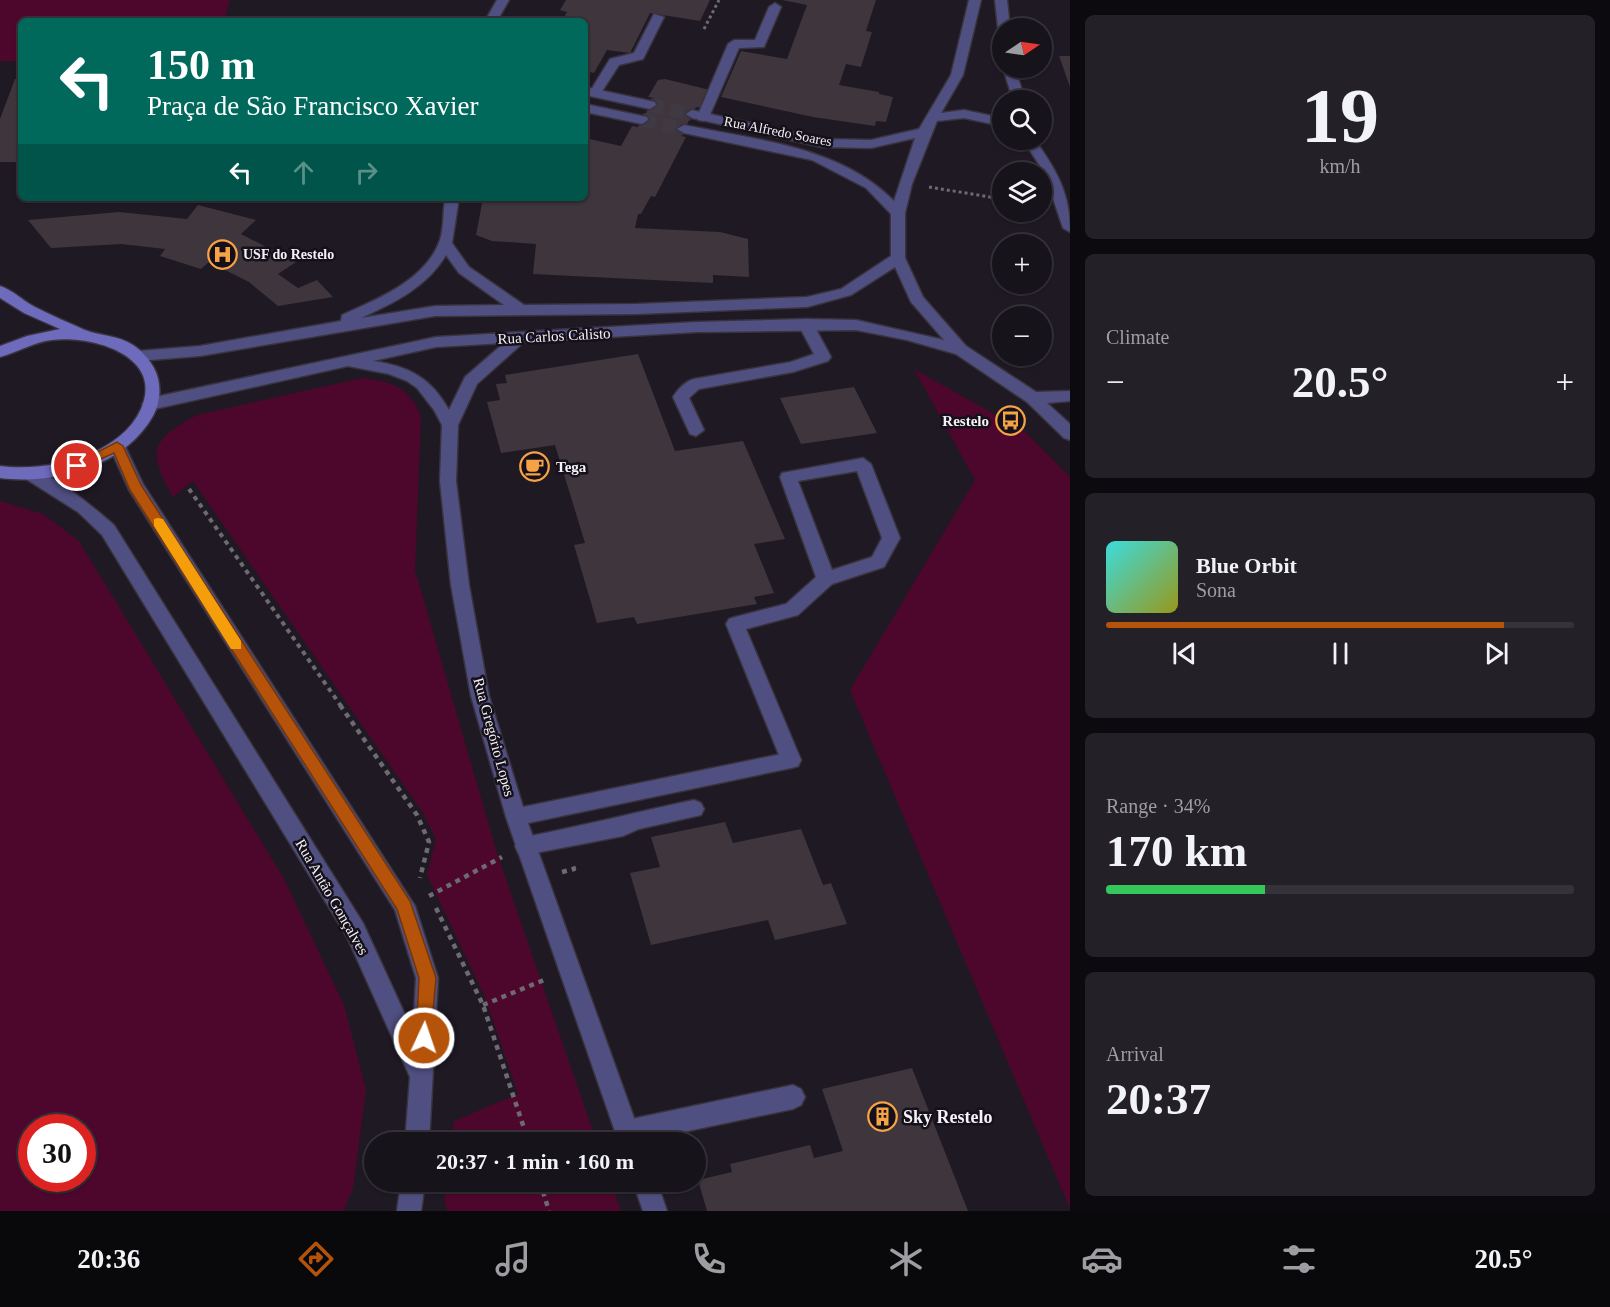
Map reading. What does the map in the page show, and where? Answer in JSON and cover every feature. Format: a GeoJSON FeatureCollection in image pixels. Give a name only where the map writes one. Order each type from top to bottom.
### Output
{"type":"FeatureCollection","features":[{"type":"Feature","properties":{"kind":"main road"},"geometry":{"type":"LineString","coordinates":[[0,291],[29,310],[86,335],[116,342],[138,356],[148,370],[152,386],[150,404],[139,426],[117,446],[91,461],[62,471],[32,475],[0,472]]}},
{"type":"Feature","properties":{"kind":"main road"},"geometry":{"type":"LineString","coordinates":[[0,352],[19,343],[53,335],[86,335]]}},
{"type":"Feature","properties":{"kind":"street"},"geometry":{"type":"LineString","coordinates":[[493,18],[503,0]]}},
{"type":"Feature","properties":{"kind":"street"},"geometry":{"type":"LineString","coordinates":[[975,0],[957,75],[924,132],[905,184],[898,213],[898,258],[916,299],[961,350],[1033,398],[1070,434]]}},
{"type":"Feature","properties":{"kind":"street"},"geometry":{"type":"LineString","coordinates":[[1001,0],[1003,18]]}},
{"type":"Feature","properties":{"kind":"street"},"geometry":{"type":"LineString","coordinates":[[698,115],[734,44],[760,44],[775,7]]}},
{"type":"Feature","properties":{"kind":"street"},"geometry":{"type":"LineString","coordinates":[[650,105],[590,92],[614,62],[639,56],[658,17]]}},
{"type":"Feature","properties":{"kind":"street"},"geometry":{"type":"LineString","coordinates":[[588,109],[642,120]]}},
{"type":"Feature","properties":{"kind":"street"},"geometry":{"type":"LineString","coordinates":[[933,118],[964,114],[992,120]]}},
{"type":"Feature","properties":{"kind":"street","name":"Rua Alfredo Soares"},"geometry":{"type":"LineString","coordinates":[[898,213],[871,184],[816,157],[689,130],[698,115],[822,143],[871,144],[924,132]]}},
{"type":"Feature","properties":{"kind":"street"},"geometry":{"type":"LineString","coordinates":[[1052,173],[1070,184]]}},
{"type":"Feature","properties":{"kind":"street"},"geometry":{"type":"LineString","coordinates":[[1052,175],[1070,228]]}},
{"type":"Feature","properties":{"kind":"street"},"geometry":{"type":"LineString","coordinates":[[326,328],[405,292],[445,243],[452,201]]}},
{"type":"Feature","properties":{"kind":"street"},"geometry":{"type":"LineString","coordinates":[[445,243],[464,270],[519,309]]}},
{"type":"Feature","properties":{"kind":"street","name":"Rua Carlos Calisto"},"geometry":{"type":"LineString","coordinates":[[138,356],[200,351],[435,311],[637,309],[807,302],[846,292],[898,258]]}},
{"type":"Feature","properties":{"kind":"street"},"geometry":{"type":"LineString","coordinates":[[696,429],[681,397],[694,384],[793,367],[823,357],[806,324]]}},
{"type":"Feature","properties":{"kind":"street","name":"Rua Carlos Calisto"},"geometry":{"type":"LineString","coordinates":[[150,404],[436,342],[697,327],[806,324],[856,325],[909,335],[961,350]]}},
{"type":"Feature","properties":{"kind":"street","name":"Rua Gregório Lopes"},"geometry":{"type":"LineString","coordinates":[[518,339],[471,381],[450,425],[448,481],[460,585],[480,696],[516,817],[627,1132]]}},
{"type":"Feature","properties":{"kind":"street"},"geometry":{"type":"LineString","coordinates":[[337,362],[399,369],[424,384],[450,425]]}},
{"type":"Feature","properties":{"kind":"street"},"geometry":{"type":"LineString","coordinates":[[1033,398],[1070,396]]}},
{"type":"Feature","properties":{"kind":"street"},"geometry":{"type":"LineString","coordinates":[[117,446],[135,486],[404,906],[427,978],[418,1132]]}},
{"type":"Feature","properties":{"kind":"street"},"geometry":{"type":"LineString","coordinates":[[516,817],[791,760],[735,624],[792,610],[826,579],[878,562],[891,537],[863,464],[788,477],[826,579]]}},
{"type":"Feature","properties":{"kind":"street","name":"Rua Antão Gonçalves"},"geometry":{"type":"LineString","coordinates":[[32,475],[84,508],[108,530],[355,930],[422,1078]]}},
{"type":"Feature","properties":{"kind":"street"},"geometry":{"type":"LineString","coordinates":[[525,846],[623,827],[636,821],[694,809]]}},
{"type":"Feature","properties":{"kind":"street"},"geometry":{"type":"LineString","coordinates":[[653,1132],[793,1097]]}},
{"type":"Feature","properties":{"kind":"street"},"geometry":{"type":"LineString","coordinates":[[409,1211],[412,1192]]}},
{"type":"Feature","properties":{"kind":"street"},"geometry":{"type":"LineString","coordinates":[[648,1192],[655,1211]]}},
{"type":"Feature","properties":{"kind":"path"},"geometry":{"type":"LineString","coordinates":[[704,29],[719,0]]}},
{"type":"Feature","properties":{"kind":"path"},"geometry":{"type":"LineString","coordinates":[[919,186],[992,197]]}},
{"type":"Feature","properties":{"kind":"path"},"geometry":{"type":"LineString","coordinates":[[189,489],[417,815],[429,842],[419,877],[460,953],[483,1005],[525,1132]]}},
{"type":"Feature","properties":{"kind":"path"},"geometry":{"type":"LineString","coordinates":[[483,1005],[544,980]]}},
{"type":"Feature","properties":{"kind":"path"},"geometry":{"type":"LineString","coordinates":[[543,1192],[549,1211]]}},
{"type":"Feature","properties":{"kind":"shaded area"},"geometry":{"type":"Polygon","coordinates":[[[0,0],[230,0],[225,18],[18,18],[18,61],[0,61],[0,0]]]}},
{"type":"Feature","properties":{"kind":"shaded area"},"geometry":{"type":"Polygon","coordinates":[[[914,369],[1024,431],[1070,477],[1070,1209],[850,690],[975,480],[914,369]]]}},
{"type":"Feature","properties":{"kind":"shaded area"},"geometry":{"type":"Polygon","coordinates":[[[362,378],[382,381],[399,387],[406,392],[417,407],[421,417],[415,570],[497,853],[593,1132],[452,1132],[454,1121],[518,1094],[485,997],[427,875],[436,839],[423,813],[193,481],[173,497],[159,469],[158,448],[170,432],[197,415],[362,378]]]}},
{"type":"Feature","properties":{"kind":"shaded area"},"geometry":{"type":"Polygon","coordinates":[[[0,501],[43,514],[79,541],[284,879],[344,1005],[366,1090],[353,1189],[343,1211],[0,1211],[0,501]]]}},
{"type":"Feature","properties":{"kind":"shaded area"},"geometry":{"type":"Polygon","coordinates":[[[445,1192],[614,1192],[621,1211],[447,1211],[445,1192]]]}},
{"type":"Feature","properties":{"kind":"building"},"geometry":{"type":"Polygon","coordinates":[[[566,0],[710,0],[700,21],[650,13],[630,53],[607,50],[594,73],[588,72],[588,18],[564,18],[567,12],[560,10],[566,0]]]}},
{"type":"Feature","properties":{"kind":"building"},"geometry":{"type":"Polygon","coordinates":[[[782,0],[876,0],[866,31],[872,32],[861,67],[846,64],[839,85],[879,92],[879,94],[893,97],[886,122],[876,121],[875,126],[813,117],[721,97],[741,51],[787,59],[807,5],[782,0]]]}},
{"type":"Feature","properties":{"kind":"building"},"geometry":{"type":"Polygon","coordinates":[[[1059,56],[1070,56],[1070,87],[1059,56]]]}},
{"type":"Feature","properties":{"kind":"building"},"geometry":{"type":"Polygon","coordinates":[[[15,79],[18,79],[18,162],[0,162],[0,119],[15,79]]]}},
{"type":"Feature","properties":{"kind":"building"},"geometry":{"type":"Polygon","coordinates":[[[665,79],[710,90],[701,108],[696,107],[681,136],[686,137],[655,197],[651,196],[641,214],[638,214],[635,228],[720,232],[748,239],[749,277],[713,275],[713,283],[533,274],[536,244],[492,241],[476,235],[482,201],[588,201],[588,139],[621,146],[632,126],[638,127],[642,120],[654,98],[648,97],[658,80],[665,79]]]}},
{"type":"Feature","properties":{"kind":"building","name":"USF do Restelo"},"geometry":{"type":"Polygon","coordinates":[[[198,205],[256,220],[241,234],[296,262],[278,274],[298,288],[317,280],[333,297],[278,306],[249,282],[209,262],[201,269],[160,256],[165,249],[121,244],[51,248],[28,220],[119,212],[187,219],[198,205]]]}},
{"type":"Feature","properties":{"kind":"building"},"geometry":{"type":"Polygon","coordinates":[[[638,354],[675,451],[743,441],[785,539],[754,544],[774,593],[754,597],[757,604],[637,624],[634,617],[597,623],[574,545],[585,543],[555,445],[501,453],[487,402],[500,400],[496,384],[507,383],[505,375],[638,354]]]}},
{"type":"Feature","properties":{"kind":"building"},"geometry":{"type":"Polygon","coordinates":[[[854,387],[877,433],[801,444],[780,398],[854,387]]]}},
{"type":"Feature","properties":{"kind":"building"},"geometry":{"type":"Polygon","coordinates":[[[725,822],[733,843],[801,829],[823,885],[831,883],[847,924],[775,940],[768,920],[651,945],[630,873],[660,867],[651,837],[725,822]]]}},
{"type":"Feature","properties":{"kind":"building","name":"Sky Restelo"},"geometry":{"type":"Polygon","coordinates":[[[912,1068],[968,1211],[707,1211],[701,1192],[706,1192],[706,1178],[732,1172],[730,1164],[810,1145],[814,1158],[843,1151],[822,1089],[912,1068]]]}},
{"type":"Feature","properties":{"kind":"tunnel"},"geometry":{"type":"LineString","coordinates":[[650,105],[692,114]]}},
{"type":"Feature","properties":{"kind":"tunnel"},"geometry":{"type":"LineString","coordinates":[[642,120],[684,129]]}},
{"type":"Feature","properties":{"kind":"slow traffic"},"geometry":{"type":"LineString","coordinates":[[158,523],[236,645]]}},
{"type":"Feature","properties":{"kind":"place","name":"USF do Restelo"},"geometry":{"type":"Point","coordinates":[222,254]}},
{"type":"Feature","properties":{"kind":"place","name":"Restelo"},"geometry":{"type":"Point","coordinates":[1010,421]}},
{"type":"Feature","properties":{"kind":"place","name":"Tega"},"geometry":{"type":"Point","coordinates":[535,467]}},
{"type":"Feature","properties":{"kind":"place","name":"Sky Restelo"},"geometry":{"type":"Point","coordinates":[882,1117]}},
{"type":"Feature","properties":{"kind":"route"},"geometry":{"type":"LineString","coordinates":[[77,466],[117,446],[135,486],[404,906],[427,978],[424,1038]]}}]}
